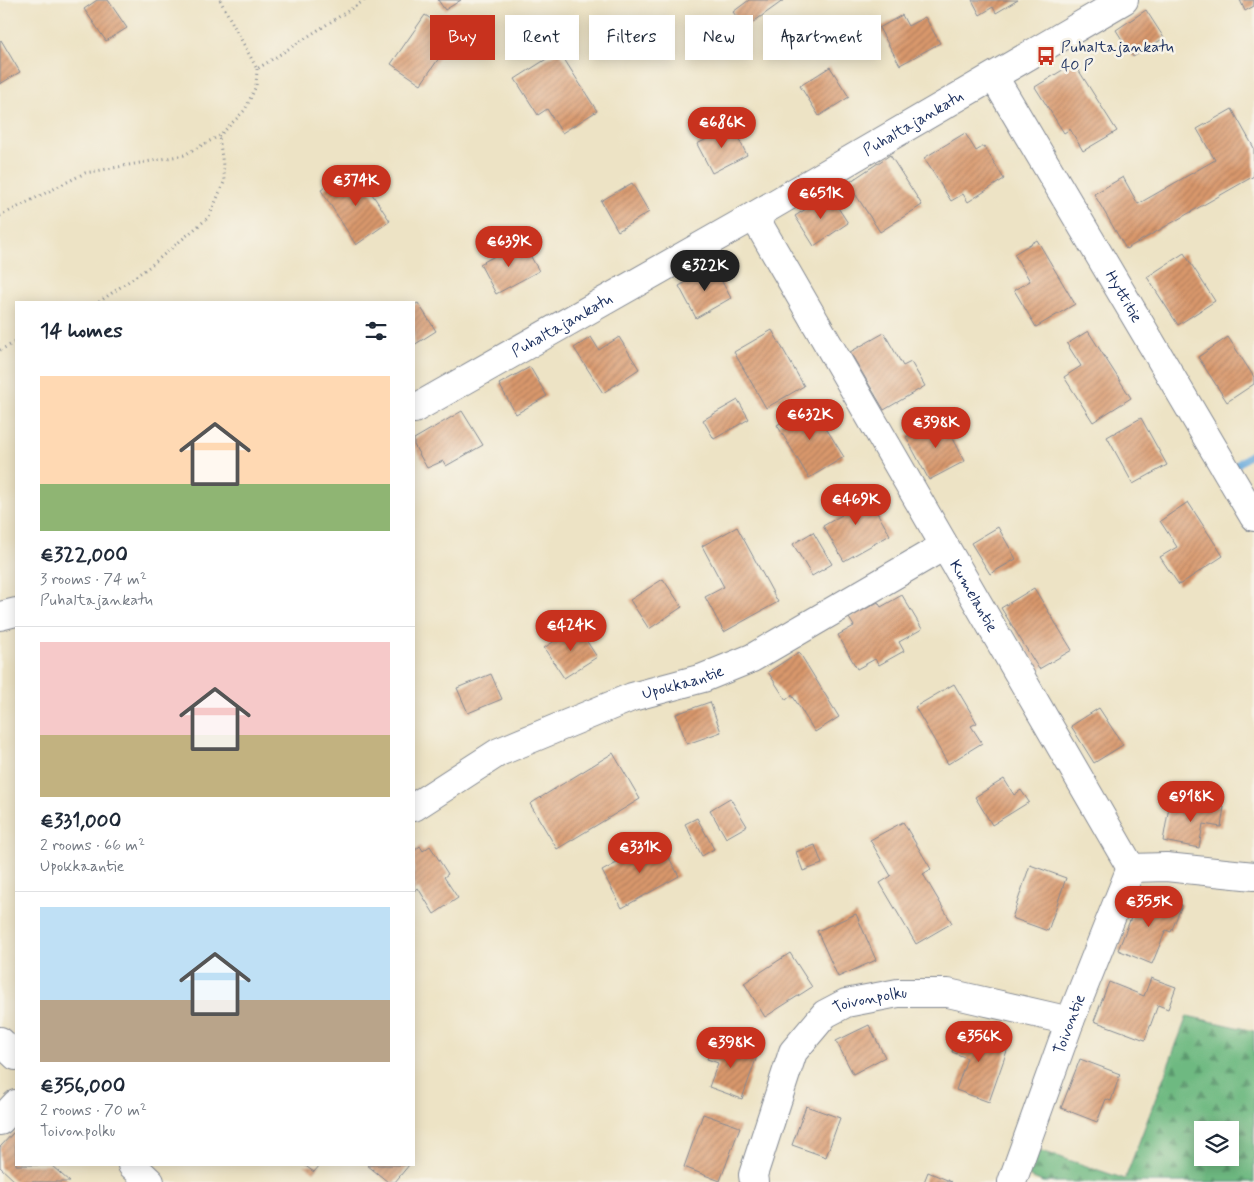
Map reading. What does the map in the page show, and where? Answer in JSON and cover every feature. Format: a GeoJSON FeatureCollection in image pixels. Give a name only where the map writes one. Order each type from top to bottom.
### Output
{"type":"FeatureCollection","features":[{"type":"Feature","properties":{"kind":"street","name":"Puhaltajankatu"},"geometry":{"type":"LineString","coordinates":[[415,408],[754,216],[1124,0]]}},
{"type":"Feature","properties":{"kind":"street","name":"Hyttitie"},"geometry":{"type":"LineString","coordinates":[[994,76],[1254,517]]}},
{"type":"Feature","properties":{"kind":"street","name":"Kumelantie"},"geometry":{"type":"LineString","coordinates":[[754,216],[1131,868]]}},
{"type":"Feature","properties":{"kind":"street","name":"Upokkaantie"},"geometry":{"type":"LineString","coordinates":[[415,806],[499,752],[632,698],[703,678],[752,658],[944,546]]}},
{"type":"Feature","properties":{"kind":"street"},"geometry":{"type":"LineString","coordinates":[[0,616],[15,612]]}},
{"type":"Feature","properties":{"kind":"street"},"geometry":{"type":"LineString","coordinates":[[1131,868],[1166,867],[1254,876]]}},
{"type":"Feature","properties":{"kind":"street","name":"Toivontie"},"geometry":{"type":"LineString","coordinates":[[1012,1182],[1070,1021],[1131,868]]}},
{"type":"Feature","properties":{"kind":"street","name":"Toivonpolku"},"geometry":{"type":"LineString","coordinates":[[754,1182],[753,1175],[793,1052],[825,1014],[846,1002],[898,993],[948,993],[1070,1021]]}},
{"type":"Feature","properties":{"kind":"street"},"geometry":{"type":"LineString","coordinates":[[0,1041],[15,1055]]}},
{"type":"Feature","properties":{"kind":"street"},"geometry":{"type":"LineString","coordinates":[[0,1120],[15,1105]]}},
{"type":"Feature","properties":{"kind":"street"},"geometry":{"type":"LineString","coordinates":[[133,1166],[150,1182]]}},
{"type":"Feature","properties":{"kind":"path"},"geometry":{"type":"LineString","coordinates":[[0,216],[85,173],[184,156],[219,136],[245,110],[256,86],[257,69],[220,0]]}},
{"type":"Feature","properties":{"kind":"path"},"geometry":{"type":"LineString","coordinates":[[257,69],[365,0]]}},
{"type":"Feature","properties":{"kind":"path"},"geometry":{"type":"LineString","coordinates":[[99,301],[150,267],[209,217],[225,180],[219,136]]}},
{"type":"Feature","properties":{"kind":"path"},"geometry":{"type":"LineString","coordinates":[[0,350],[15,342]]}},
{"type":"Feature","properties":{"kind":"green space"},"geometry":{"type":"Polygon","coordinates":[[[1187,1016],[1254,1031],[1254,1182],[1043,1182],[1028,1176],[1039,1150],[1125,1179],[1187,1016]]]}},
{"type":"Feature","properties":{"kind":"building"},"geometry":{"type":"Polygon","coordinates":[[[97,0],[108,0],[127,28],[106,41],[84,9],[97,0]]]}},
{"type":"Feature","properties":{"kind":"building"},"geometry":{"type":"Polygon","coordinates":[[[438,0],[461,0],[445,10],[438,0]]]}},
{"type":"Feature","properties":{"kind":"building"},"geometry":{"type":"Polygon","coordinates":[[[749,0],[784,0],[753,22],[753,15],[735,15],[733,12],[749,0]]]}},
{"type":"Feature","properties":{"kind":"building"},"geometry":{"type":"Polygon","coordinates":[[[972,0],[1018,0],[996,13],[993,7],[980,15],[972,0]]]}},
{"type":"Feature","properties":{"kind":"building"},"geometry":{"type":"Polygon","coordinates":[[[1240,0],[1254,0],[1254,6],[1245,11],[1240,0]]]}},
{"type":"Feature","properties":{"kind":"building"},"geometry":{"type":"Polygon","coordinates":[[[1146,10],[1164,38],[1133,57],[1116,30],[1146,10]]]}},
{"type":"Feature","properties":{"kind":"building"},"geometry":{"type":"Polygon","coordinates":[[[425,15],[430,18],[430,60],[438,60],[421,84],[391,64],[425,15]]]}},
{"type":"Feature","properties":{"kind":"building"},"geometry":{"type":"Polygon","coordinates":[[[902,15],[908,26],[925,17],[940,43],[900,65],[881,32],[881,27],[902,15]]]}},
{"type":"Feature","properties":{"kind":"building"},"geometry":{"type":"Polygon","coordinates":[[[0,41],[20,72],[0,84],[0,41]]]}},
{"type":"Feature","properties":{"kind":"building"},"geometry":{"type":"Polygon","coordinates":[[[545,60],[565,60],[597,111],[562,133],[547,109],[538,115],[515,79],[545,60]]]}},
{"type":"Feature","properties":{"kind":"building"},"geometry":{"type":"Polygon","coordinates":[[[1074,63],[1117,131],[1083,151],[1070,129],[1064,133],[1035,87],[1074,63]]]}},
{"type":"Feature","properties":{"kind":"building"},"geometry":{"type":"Polygon","coordinates":[[[830,67],[849,97],[819,116],[800,86],[830,67]]]}},
{"type":"Feature","properties":{"kind":"building"},"geometry":{"type":"Polygon","coordinates":[[[1232,109],[1254,148],[1254,176],[1126,249],[1094,194],[1123,177],[1138,204],[1215,160],[1197,129],[1232,109]]]}},
{"type":"Feature","properties":{"kind":"building"},"geometry":{"type":"Polygon","coordinates":[[[732,126],[747,155],[712,173],[697,144],[732,126]]]}},
{"type":"Feature","properties":{"kind":"building"},"geometry":{"type":"Polygon","coordinates":[[[965,133],[976,151],[984,146],[1004,179],[968,202],[963,194],[951,201],[924,158],[965,133]]]}},
{"type":"Feature","properties":{"kind":"building"},"geometry":{"type":"Polygon","coordinates":[[[890,155],[922,205],[880,232],[848,183],[890,155]]]}},
{"type":"Feature","properties":{"kind":"building"},"geometry":{"type":"Polygon","coordinates":[[[356,170],[390,221],[356,245],[321,190],[356,170]]]}},
{"type":"Feature","properties":{"kind":"building"},"geometry":{"type":"Polygon","coordinates":[[[632,183],[649,212],[618,231],[601,201],[632,183]]]}},
{"type":"Feature","properties":{"kind":"building"},"geometry":{"type":"Polygon","coordinates":[[[829,194],[848,223],[814,246],[795,216],[829,194]]]}},
{"type":"Feature","properties":{"kind":"building"},"geometry":{"type":"Polygon","coordinates":[[[1037,240],[1075,304],[1036,327],[1014,290],[1030,281],[1014,254],[1037,240]]]}},
{"type":"Feature","properties":{"kind":"building"},"geometry":{"type":"Polygon","coordinates":[[[522,241],[539,271],[496,294],[480,264],[522,241]]]}},
{"type":"Feature","properties":{"kind":"building"},"geometry":{"type":"Polygon","coordinates":[[[1184,253],[1215,301],[1178,325],[1147,277],[1184,253]]]}},
{"type":"Feature","properties":{"kind":"building"},"geometry":{"type":"Polygon","coordinates":[[[714,267],[731,298],[696,318],[679,286],[714,267]]]}},
{"type":"Feature","properties":{"kind":"building"},"geometry":{"type":"Polygon","coordinates":[[[418,303],[436,331],[415,344],[415,304],[418,303]]]}},
{"type":"Feature","properties":{"kind":"building"},"geometry":{"type":"Polygon","coordinates":[[[772,330],[804,386],[766,408],[734,352],[772,330]]]}},
{"type":"Feature","properties":{"kind":"building"},"geometry":{"type":"Polygon","coordinates":[[[1088,331],[1131,398],[1093,422],[1064,377],[1081,366],[1067,344],[1088,331]]]}},
{"type":"Feature","properties":{"kind":"building"},"geometry":{"type":"Polygon","coordinates":[[[884,333],[903,366],[911,362],[925,386],[884,410],[850,352],[884,333]]]}},
{"type":"Feature","properties":{"kind":"building"},"geometry":{"type":"Polygon","coordinates":[[[591,337],[599,350],[619,337],[639,369],[603,393],[574,348],[591,337]]]}},
{"type":"Feature","properties":{"kind":"building"},"geometry":{"type":"Polygon","coordinates":[[[1228,337],[1254,377],[1254,384],[1227,402],[1198,357],[1228,337]]]}},
{"type":"Feature","properties":{"kind":"building"},"geometry":{"type":"Polygon","coordinates":[[[530,367],[547,396],[516,414],[499,384],[530,367]]]}},
{"type":"Feature","properties":{"kind":"building"},"geometry":{"type":"Polygon","coordinates":[[[738,400],[749,419],[714,439],[703,420],[738,400]]]}},
{"type":"Feature","properties":{"kind":"building"},"geometry":{"type":"Polygon","coordinates":[[[811,404],[844,457],[809,478],[777,425],[811,404]]]}},
{"type":"Feature","properties":{"kind":"building"},"geometry":{"type":"Polygon","coordinates":[[[462,411],[483,445],[446,466],[443,461],[427,468],[415,447],[415,438],[462,411]]]}},
{"type":"Feature","properties":{"kind":"building"},"geometry":{"type":"Polygon","coordinates":[[[942,418],[965,461],[929,480],[906,437],[942,418]]]}},
{"type":"Feature","properties":{"kind":"building"},"geometry":{"type":"Polygon","coordinates":[[[1141,418],[1167,465],[1133,484],[1107,437],[1141,418]]]}},
{"type":"Feature","properties":{"kind":"building"},"geometry":{"type":"Polygon","coordinates":[[[864,490],[890,535],[844,561],[823,526],[842,515],[836,505],[864,490]]]}},
{"type":"Feature","properties":{"kind":"building"},"geometry":{"type":"Polygon","coordinates":[[[1188,502],[1223,556],[1179,585],[1160,557],[1177,547],[1160,521],[1188,502]]]}},
{"type":"Feature","properties":{"kind":"building"},"geometry":{"type":"Polygon","coordinates":[[[737,527],[778,602],[724,632],[705,597],[724,587],[702,546],[737,527]]]}},
{"type":"Feature","properties":{"kind":"building"},"geometry":{"type":"Polygon","coordinates":[[[998,527],[1016,559],[990,574],[971,543],[998,527]]]}},
{"type":"Feature","properties":{"kind":"building"},"geometry":{"type":"Polygon","coordinates":[[[813,532],[832,564],[812,576],[793,544],[813,532]]]}},
{"type":"Feature","properties":{"kind":"building"},"geometry":{"type":"Polygon","coordinates":[[[663,579],[682,607],[649,629],[630,600],[663,579]]]}},
{"type":"Feature","properties":{"kind":"building"},"geometry":{"type":"Polygon","coordinates":[[[1034,588],[1072,650],[1039,669],[1001,608],[1034,588]]]}},
{"type":"Feature","properties":{"kind":"building"},"geometry":{"type":"Polygon","coordinates":[[[902,595],[922,629],[899,642],[904,651],[879,665],[875,659],[857,669],[838,635],[854,626],[849,618],[878,602],[881,607],[902,595]]]}},
{"type":"Feature","properties":{"kind":"building"},"geometry":{"type":"Polygon","coordinates":[[[577,626],[597,657],[564,678],[544,648],[577,626]]]}},
{"type":"Feature","properties":{"kind":"building"},"geometry":{"type":"Polygon","coordinates":[[[799,652],[839,717],[815,732],[792,695],[786,700],[768,672],[799,652]]]}},
{"type":"Feature","properties":{"kind":"building"},"geometry":{"type":"Polygon","coordinates":[[[491,674],[502,699],[468,713],[457,688],[491,674]]]}},
{"type":"Feature","properties":{"kind":"building"},"geometry":{"type":"Polygon","coordinates":[[[954,684],[977,723],[971,726],[982,743],[948,764],[915,707],[954,684]]]}},
{"type":"Feature","properties":{"kind":"building"},"geometry":{"type":"Polygon","coordinates":[[[710,702],[721,732],[687,744],[676,714],[710,702]]]}},
{"type":"Feature","properties":{"kind":"building"},"geometry":{"type":"Polygon","coordinates":[[[1099,708],[1123,745],[1094,763],[1071,726],[1099,708]]]}},
{"type":"Feature","properties":{"kind":"building"},"geometry":{"type":"Polygon","coordinates":[[[613,753],[640,799],[557,849],[530,804],[613,753]]]}},
{"type":"Feature","properties":{"kind":"building"},"geometry":{"type":"Polygon","coordinates":[[[1004,779],[1014,795],[1021,790],[1029,802],[992,825],[975,797],[1004,779]]]}},
{"type":"Feature","properties":{"kind":"building"},"geometry":{"type":"Polygon","coordinates":[[[730,798],[747,826],[726,838],[710,810],[730,798]]]}},
{"type":"Feature","properties":{"kind":"building"},"geometry":{"type":"Polygon","coordinates":[[[1191,801],[1224,807],[1221,827],[1203,824],[1199,848],[1163,841],[1169,807],[1189,811],[1191,801]]]}},
{"type":"Feature","properties":{"kind":"building"},"geometry":{"type":"Polygon","coordinates":[[[697,818],[714,849],[702,856],[685,824],[697,818]]]}},
{"type":"Feature","properties":{"kind":"building"},"geometry":{"type":"Polygon","coordinates":[[[903,822],[931,869],[923,874],[952,923],[916,944],[880,883],[891,876],[870,840],[903,822]]]}},
{"type":"Feature","properties":{"kind":"building"},"geometry":{"type":"Polygon","coordinates":[[[659,840],[679,876],[622,908],[602,871],[659,840]]]}},
{"type":"Feature","properties":{"kind":"building"},"geometry":{"type":"Polygon","coordinates":[[[815,845],[822,864],[803,871],[796,852],[815,845]]]}},
{"type":"Feature","properties":{"kind":"building"},"geometry":{"type":"Polygon","coordinates":[[[420,846],[423,851],[430,846],[448,874],[444,877],[458,898],[434,914],[418,888],[415,890],[415,850],[420,846]]]}},
{"type":"Feature","properties":{"kind":"building"},"geometry":{"type":"Polygon","coordinates":[[[1030,865],[1066,878],[1048,931],[1012,918],[1030,865]]]}},
{"type":"Feature","properties":{"kind":"building"},"geometry":{"type":"Polygon","coordinates":[[[1150,893],[1182,905],[1171,932],[1166,930],[1152,964],[1118,950],[1135,908],[1143,911],[1150,893]]]}},
{"type":"Feature","properties":{"kind":"building"},"geometry":{"type":"Polygon","coordinates":[[[856,914],[876,960],[838,977],[817,931],[856,914]]]}},
{"type":"Feature","properties":{"kind":"building"},"geometry":{"type":"Polygon","coordinates":[[[790,953],[812,987],[765,1017],[744,983],[790,953]]]}},
{"type":"Feature","properties":{"kind":"building"},"geometry":{"type":"Polygon","coordinates":[[[1151,978],[1176,987],[1168,1009],[1158,1005],[1145,1040],[1094,1021],[1109,982],[1144,996],[1151,978]]]}},
{"type":"Feature","properties":{"kind":"building"},"geometry":{"type":"Polygon","coordinates":[[[869,1025],[885,1057],[853,1074],[836,1041],[869,1025]]]}},
{"type":"Feature","properties":{"kind":"building"},"geometry":{"type":"Polygon","coordinates":[[[961,1027],[1009,1045],[989,1102],[956,1090],[967,1058],[952,1052],[961,1027]]]}},
{"type":"Feature","properties":{"kind":"building"},"geometry":{"type":"Polygon","coordinates":[[[714,1040],[757,1056],[742,1099],[709,1087],[718,1063],[707,1059],[714,1040]]]}},
{"type":"Feature","properties":{"kind":"building"},"geometry":{"type":"Polygon","coordinates":[[[1080,1059],[1120,1074],[1111,1101],[1106,1099],[1097,1122],[1061,1108],[1080,1059]]]}},
{"type":"Feature","properties":{"kind":"building"},"geometry":{"type":"Polygon","coordinates":[[[806,1106],[840,1118],[826,1157],[792,1145],[806,1106]]]}},
{"type":"Feature","properties":{"kind":"building"},"geometry":{"type":"Polygon","coordinates":[[[703,1114],[740,1127],[720,1181],[684,1167],[703,1114]]]}},
{"type":"Feature","properties":{"kind":"building"},"geometry":{"type":"Polygon","coordinates":[[[15,1131],[15,1166],[52,1166],[70,1182],[16,1182],[0,1167],[0,1147],[15,1131]]]}},
{"type":"Feature","properties":{"kind":"building"},"geometry":{"type":"Polygon","coordinates":[[[305,1166],[319,1166],[314,1172],[305,1166]]]}},
{"type":"Feature","properties":{"kind":"building"},"geometry":{"type":"Polygon","coordinates":[[[368,1166],[408,1166],[395,1182],[388,1182],[368,1166]]]}},
{"type":"Feature","properties":{"kind":"building"},"geometry":{"type":"Polygon","coordinates":[[[928,1172],[952,1182],[924,1182],[928,1172]]]}},
{"type":"Feature","properties":{"kind":"waterway"},"geometry":{"type":"LineString","coordinates":[[1234,467],[1254,452]]}},
{"type":"Feature","properties":{"kind":"place","name":"Puhaltajankatu 40 P"},"geometry":{"type":"Point","coordinates":[1046,56]}}]}
